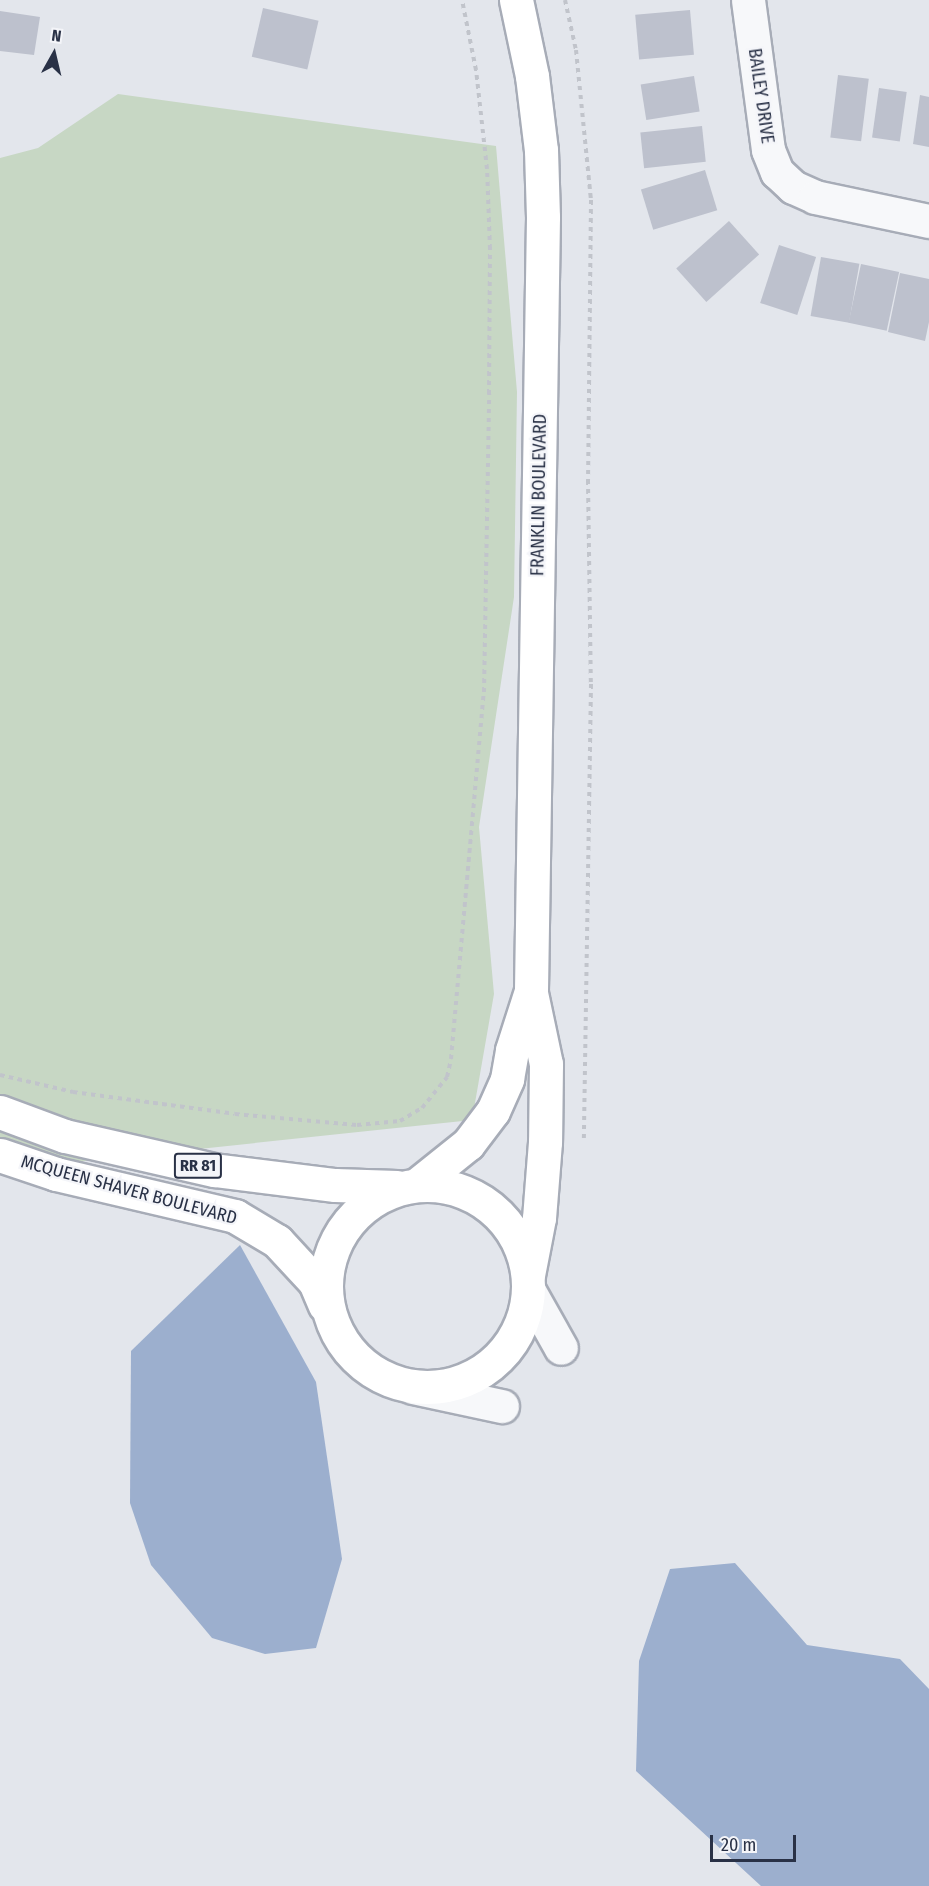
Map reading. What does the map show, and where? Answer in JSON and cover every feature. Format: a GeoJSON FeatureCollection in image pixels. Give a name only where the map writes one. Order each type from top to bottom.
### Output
{"type":"FeatureCollection","features":[{"type":"Feature","properties":{"kind":"main road","name":"FRANKLIN BOULEVARD"},"geometry":{"type":"LineString","coordinates":[[516,0],[532,76],[541,150],[543,217],[531,993],[546,1064],[545,1142],[539,1218],[529,1283]]}},
{"type":"Feature","properties":{"kind":"main road","name":"FRANKLIN BOULEVARD"},"geometry":{"type":"LineString","coordinates":[[410,1186],[468,1144],[493,1111],[507,1079],[512,1050],[531,993]]}},
{"type":"Feature","properties":{"kind":"main road","name":"MCQUEEN SHAVER BOULEVARD"},"geometry":{"type":"LineString","coordinates":[[0,1112],[65,1136],[214,1170],[335,1185],[410,1186]]}},
{"type":"Feature","properties":{"kind":"main road","name":"MCQUEEN SHAVER BOULEVARD"},"geometry":{"type":"LineString","coordinates":[[0,1155],[56,1174],[235,1216],[277,1242],[315,1282],[327,1308]]}},
{"type":"Feature","properties":{"kind":"main road"},"geometry":{"type":"LineString","coordinates":[[410,1186],[449,1187],[479,1198],[503,1218],[520,1245],[529,1283],[521,1324],[504,1353],[478,1374],[447,1386],[413,1387],[383,1378],[357,1361],[338,1337],[327,1308],[325,1277],[332,1246],[349,1220],[373,1199],[410,1186]]}},
{"type":"Feature","properties":{"kind":"street","name":"BAILEY DRIVE"},"geometry":{"type":"LineString","coordinates":[[748,0],[768,150],[777,172],[793,187],[816,196],[929,221]]}},
{"type":"Feature","properties":{"kind":"street"},"geometry":{"type":"LineString","coordinates":[[529,1283],[561,1348]]}},
{"type":"Feature","properties":{"kind":"street"},"geometry":{"type":"LineString","coordinates":[[413,1387],[502,1406]]}},
{"type":"Feature","properties":{"kind":"path"},"geometry":{"type":"LineString","coordinates":[[0,1075],[85,1094],[235,1114],[357,1125],[400,1121],[422,1108],[447,1077],[451,1059],[484,692],[488,418],[490,249],[487,169],[476,70],[462,0]]}},
{"type":"Feature","properties":{"kind":"path"},"geometry":{"type":"LineString","coordinates":[[565,0],[576,50],[591,200],[588,480],[591,684],[584,1143]]}},
{"type":"Feature","properties":{"kind":"green space"},"geometry":{"type":"Polygon","coordinates":[[[118,94],[496,146],[517,392],[514,597],[479,827],[494,994],[472,1120],[0,1170],[0,158],[38,148],[118,94]]]}},
{"type":"Feature","properties":{"kind":"water"},"geometry":{"type":"Polygon","coordinates":[[[240,1245],[316,1382],[342,1559],[316,1648],[265,1654],[212,1638],[151,1565],[130,1503],[131,1351],[240,1245]]]}},
{"type":"Feature","properties":{"kind":"water"},"geometry":{"type":"Polygon","coordinates":[[[735,1563],[807,1645],[900,1659],[929,1689],[929,1886],[761,1886],[636,1771],[639,1661],[670,1569],[735,1563]]]}},
{"type":"Feature","properties":{"kind":"building"},"geometry":{"type":"Polygon","coordinates":[[[263,8],[319,21],[307,70],[252,57],[263,8]]]}},
{"type":"Feature","properties":{"kind":"building"},"geometry":{"type":"Polygon","coordinates":[[[690,10],[694,55],[639,60],[635,15],[690,10]]]}},
{"type":"Feature","properties":{"kind":"building"},"geometry":{"type":"Polygon","coordinates":[[[0,11],[40,17],[34,55],[0,51],[0,11]]]}},
{"type":"Feature","properties":{"kind":"building"},"geometry":{"type":"Polygon","coordinates":[[[838,75],[869,79],[861,141],[830,138],[838,75]]]}},
{"type":"Feature","properties":{"kind":"building"},"geometry":{"type":"Polygon","coordinates":[[[694,76],[700,112],[646,120],[641,84],[694,76]]]}},
{"type":"Feature","properties":{"kind":"building"},"geometry":{"type":"Polygon","coordinates":[[[879,88],[907,92],[900,141],[872,138],[879,88]]]}},
{"type":"Feature","properties":{"kind":"building"},"geometry":{"type":"Polygon","coordinates":[[[920,95],[929,97],[929,147],[913,144],[920,95]]]}},
{"type":"Feature","properties":{"kind":"building"},"geometry":{"type":"Polygon","coordinates":[[[702,126],[706,162],[644,168],[640,132],[702,126]]]}},
{"type":"Feature","properties":{"kind":"building"},"geometry":{"type":"Polygon","coordinates":[[[705,170],[717,210],[653,230],[641,190],[705,170]]]}},
{"type":"Feature","properties":{"kind":"building"},"geometry":{"type":"Polygon","coordinates":[[[729,221],[759,254],[706,302],[676,269],[729,221]]]}},
{"type":"Feature","properties":{"kind":"building"},"geometry":{"type":"Polygon","coordinates":[[[779,245],[816,257],[797,315],[760,303],[779,245]]]}},
{"type":"Feature","properties":{"kind":"building"},"geometry":{"type":"Polygon","coordinates":[[[821,257],[859,264],[849,323],[811,316],[821,257]]]}},
{"type":"Feature","properties":{"kind":"building"},"geometry":{"type":"Polygon","coordinates":[[[861,264],[899,272],[887,331],[849,323],[861,264]]]}},
{"type":"Feature","properties":{"kind":"building"},"geometry":{"type":"Polygon","coordinates":[[[900,273],[929,279],[929,322],[925,341],[888,332],[900,273]]]}}]}
